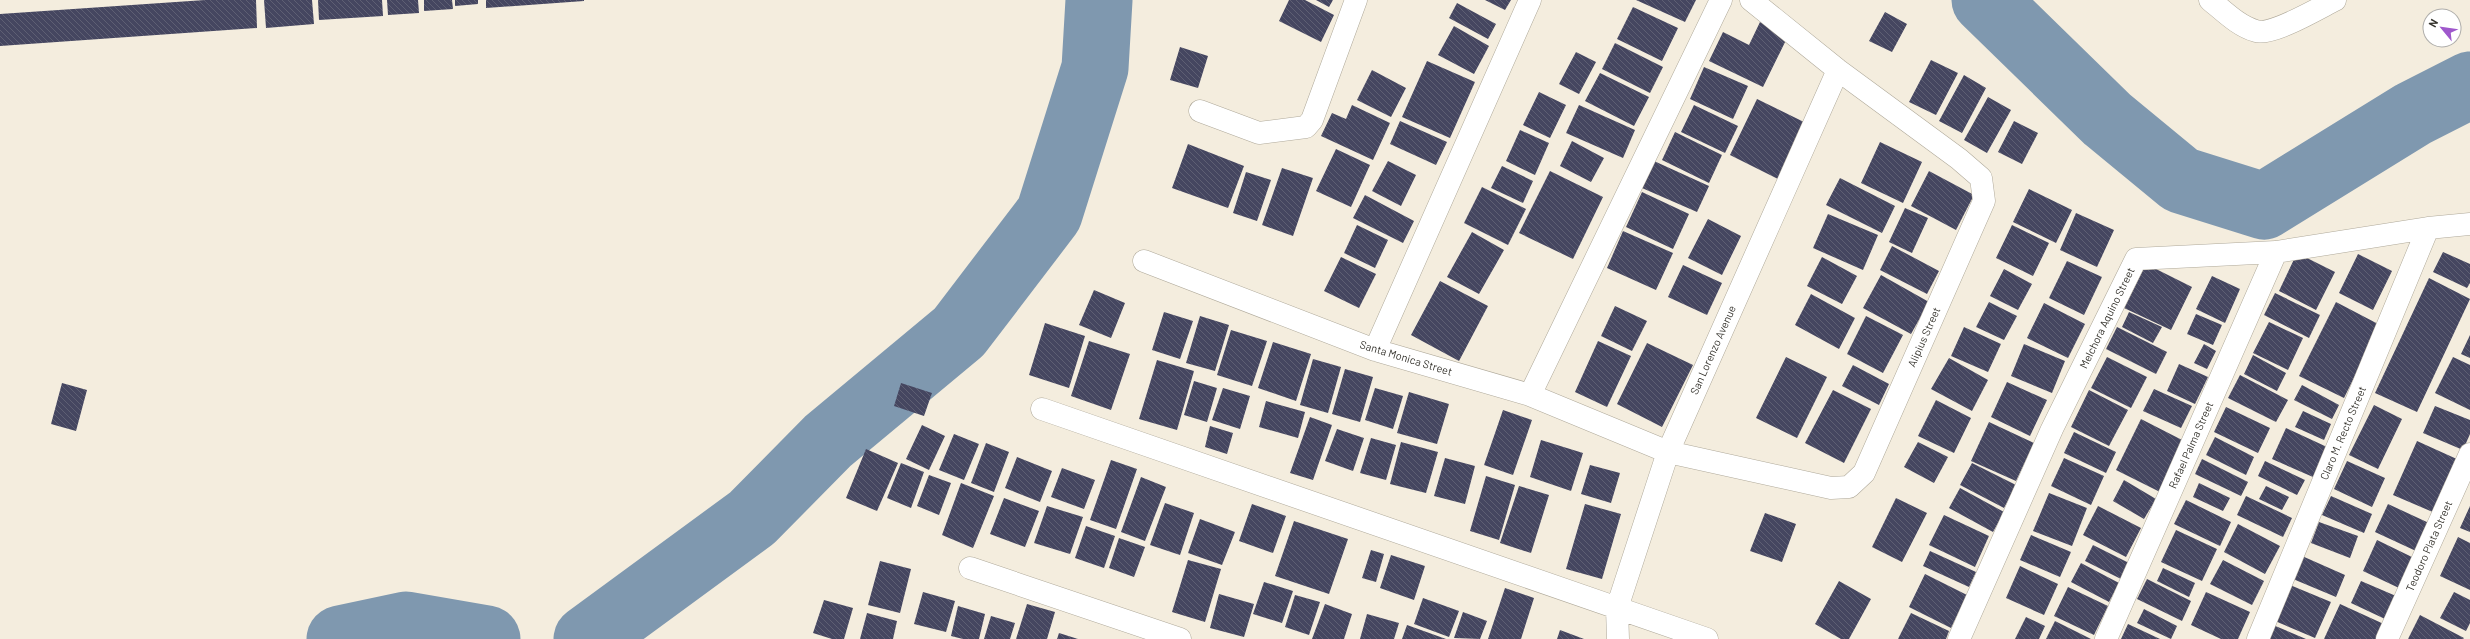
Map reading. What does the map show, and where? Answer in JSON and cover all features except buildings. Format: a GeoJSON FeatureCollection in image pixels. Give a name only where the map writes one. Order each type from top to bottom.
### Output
{"type":"FeatureCollection","features":[{"type":"Feature","properties":{"kind":"street"},"geometry":{"type":"LineString","coordinates":[[1200,111],[1259,133],[1306,127],[1312,120],[1356,0]]}},
{"type":"Feature","properties":{"kind":"street"},"geometry":{"type":"LineString","coordinates":[[1375,350],[1530,0]]}},
{"type":"Feature","properties":{"kind":"street"},"geometry":{"type":"LineString","coordinates":[[1530,395],[1721,0]]}},
{"type":"Feature","properties":{"kind":"street"},"geometry":{"type":"LineString","coordinates":[[1751,0],[1838,70]]}},
{"type":"Feature","properties":{"kind":"street"},"geometry":{"type":"LineString","coordinates":[[2210,0],[2236,21],[2257,31],[2281,27],[2335,0]]}},
{"type":"Feature","properties":{"kind":"street","name":"Alipius Street"},"geometry":{"type":"LineString","coordinates":[[1838,70],[1959,159],[1981,178],[1984,201],[1864,473]]}},
{"type":"Feature","properties":{"kind":"street","name":"San Lorenzo Avenue"},"geometry":{"type":"LineString","coordinates":[[1618,639],[1617,608],[1668,452],[1838,70]]}},
{"type":"Feature","properties":{"kind":"street","name":"Melchora Aquino Street"},"geometry":{"type":"LineString","coordinates":[[1959,639],[2052,429],[2136,259],[2276,252],[2428,228],[2470,224]]}},
{"type":"Feature","properties":{"kind":"street","name":"Claro M. Recto Street"},"geometry":{"type":"LineString","coordinates":[[2258,639],[2428,228]]}},
{"type":"Feature","properties":{"kind":"street","name":"Rafael Palma Street"},"geometry":{"type":"LineString","coordinates":[[2106,639],[2276,252]]}},
{"type":"Feature","properties":{"kind":"street","name":"Santa Monica Street"},"geometry":{"type":"LineString","coordinates":[[1144,261],[1375,350],[1530,395],[1668,452],[1831,488],[1849,487],[1864,473]]}},
{"type":"Feature","properties":{"kind":"street"},"geometry":{"type":"LineString","coordinates":[[1042,409],[1707,639]]}},
{"type":"Feature","properties":{"kind":"street","name":"Teodoro Plata Street"},"geometry":{"type":"LineString","coordinates":[[2387,639],[2470,454]]}},
{"type":"Feature","properties":{"kind":"street"},"geometry":{"type":"LineString","coordinates":[[970,568],[1180,639]]}},
{"type":"Feature","properties":{"kind":"waterway"},"geometry":{"type":"LineString","coordinates":[[587,639],[752,518],[828,441],[959,332],[1049,214],[1095,68],[1099,0]]}},
{"type":"Feature","properties":{"kind":"waterway"},"geometry":{"type":"LineString","coordinates":[[1985,0],[2107,119],[2181,180],[2264,206],[2413,114],[2470,85]]}},
{"type":"Feature","properties":{"kind":"waterway"},"geometry":{"type":"LineString","coordinates":[[340,639],[406,625],[487,639]]}}]}
